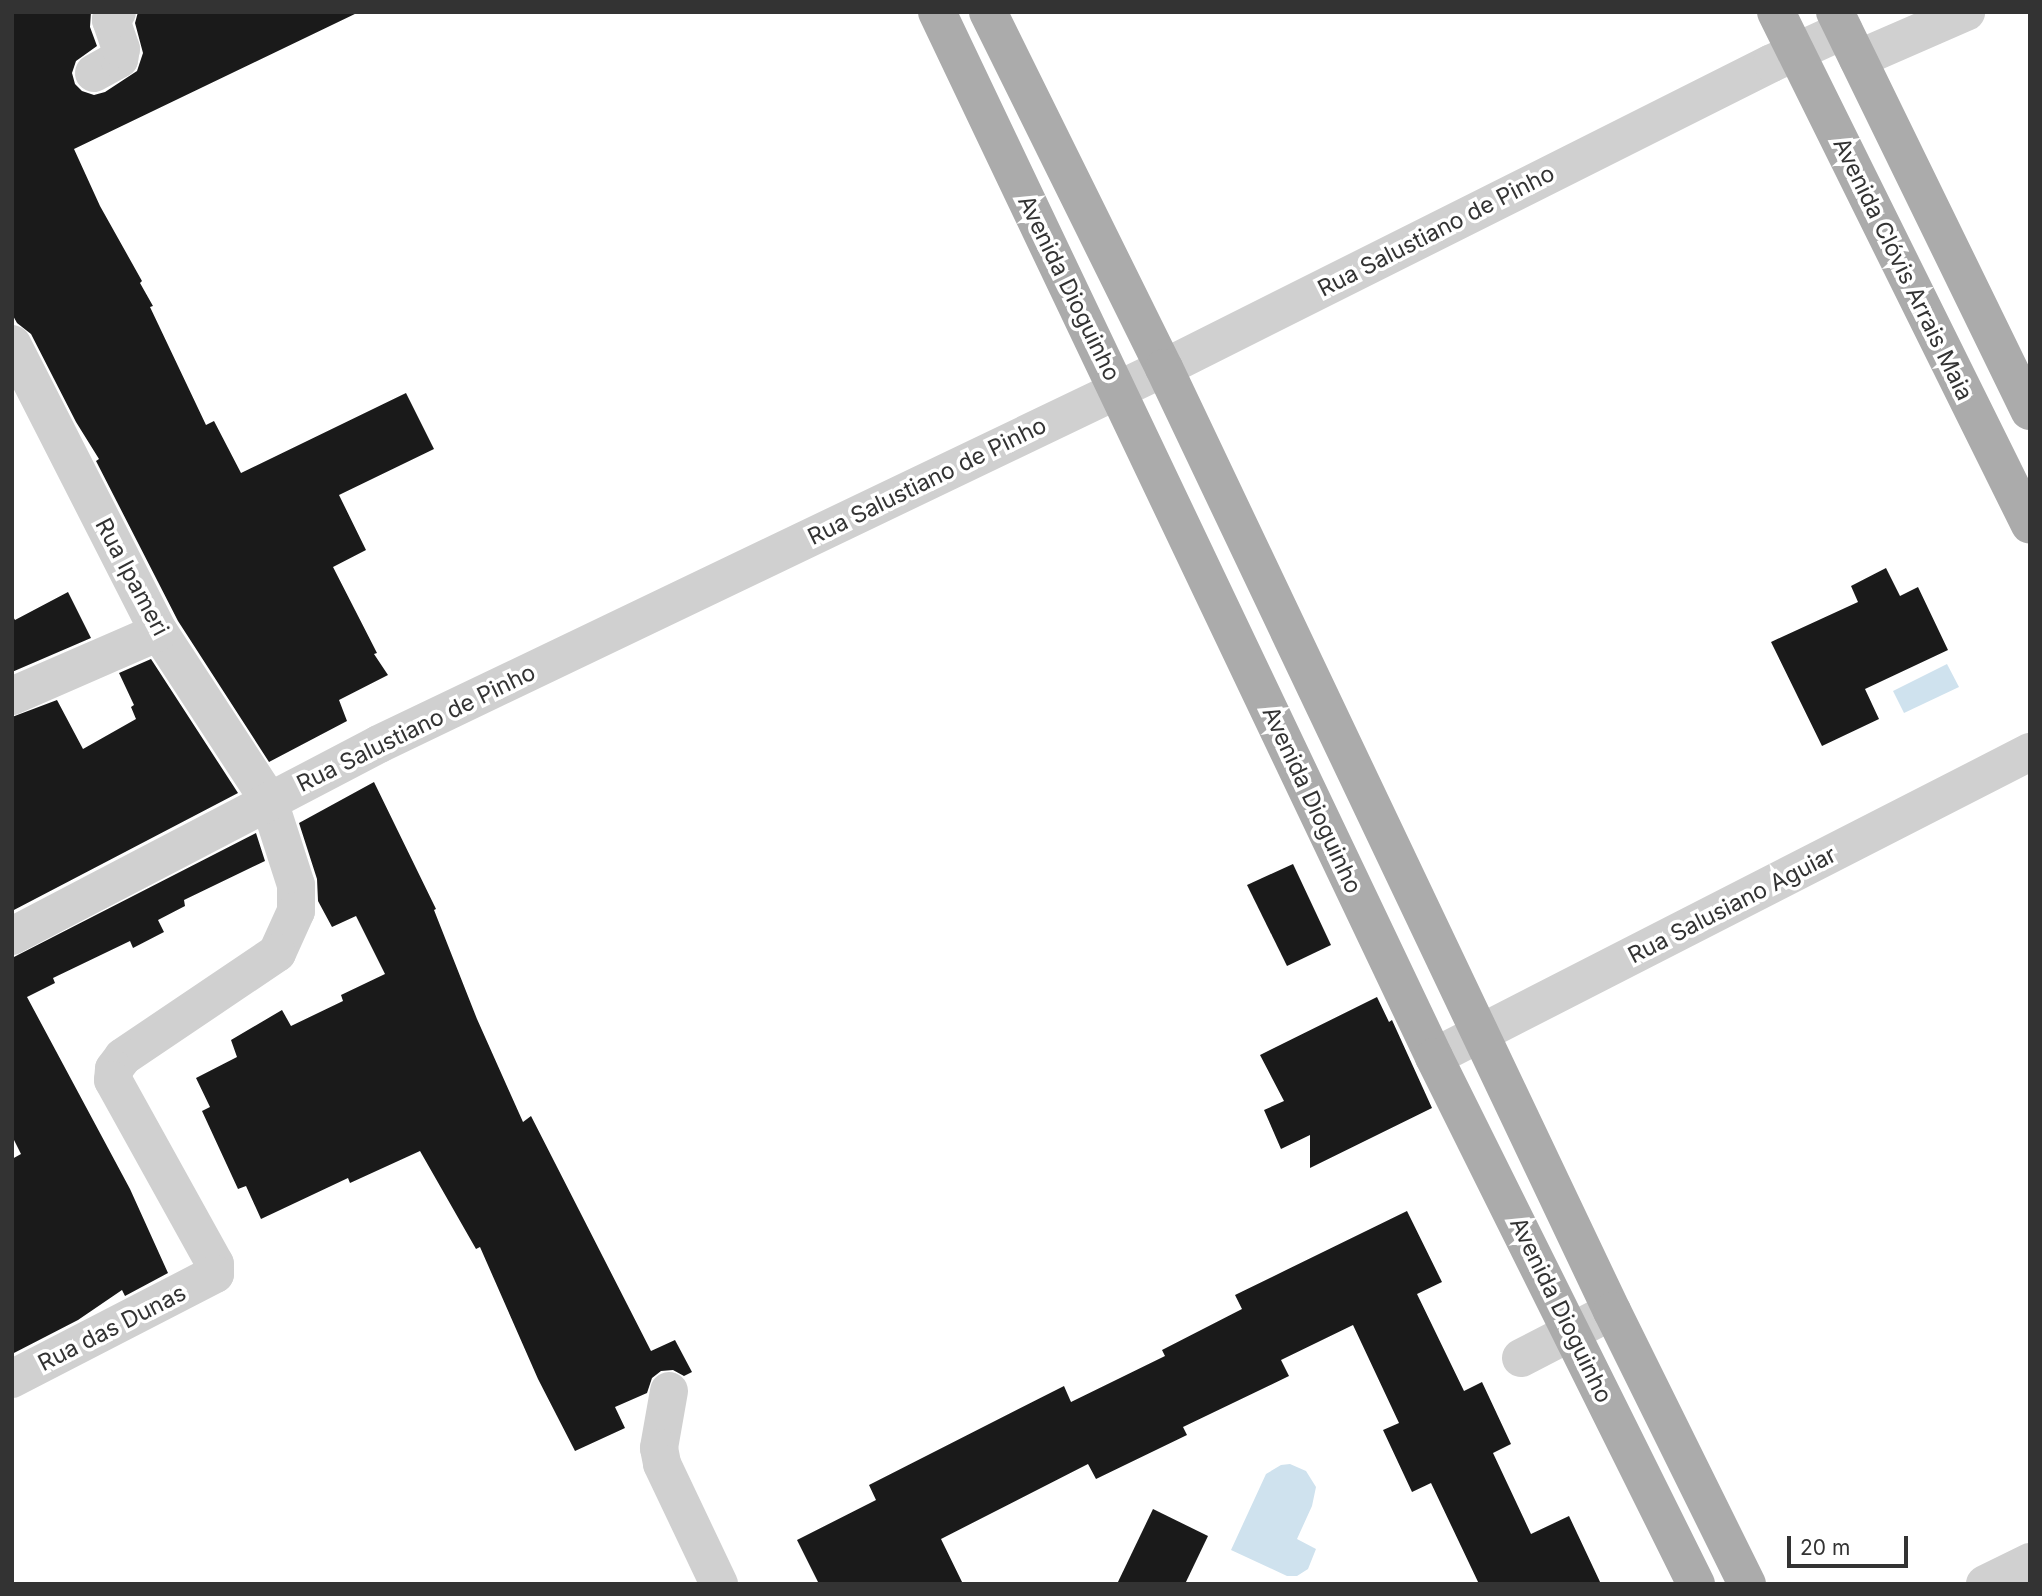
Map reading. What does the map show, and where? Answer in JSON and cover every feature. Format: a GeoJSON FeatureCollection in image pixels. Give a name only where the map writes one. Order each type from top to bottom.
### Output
{"type":"FeatureCollection","features":[{"type":"Feature","properties":{"kind":"main road","name":"Avenida Dioguinho"},"geometry":{"type":"LineString","coordinates":[[937,12],[1434,1057],[1696,1584]]}},
{"type":"Feature","properties":{"kind":"main road","name":"Avenida Dioguinho"},"geometry":{"type":"LineString","coordinates":[[988,12],[1164,368],[1612,1311],[1747,1584]]}},
{"type":"Feature","properties":{"kind":"main road","name":"Avenida Clóvis Arrais Maia"},"geometry":{"type":"LineString","coordinates":[[1776,12],[2030,525]]}},
{"type":"Feature","properties":{"kind":"main road"},"geometry":{"type":"LineString","coordinates":[[1846,34],[2030,411]]}},
{"type":"Feature","properties":{"kind":"street"},"geometry":{"type":"LineString","coordinates":[[94,73],[119,59],[121,48],[111,20],[117,12]]}},
{"type":"Feature","properties":{"kind":"street","name":"Rua Salustiano de Pinho"},"geometry":{"type":"LineString","coordinates":[[12,936],[392,738],[1164,368],[1797,52],[1846,34],[1966,12]]}},
{"type":"Feature","properties":{"kind":"street","name":"Rua Ipameri"},"geometry":{"type":"LineString","coordinates":[[12,344],[159,632],[269,801],[296,886],[296,911],[276,953],[123,1057],[114,1069],[113,1080],[215,1264],[212,1278]]}},
{"type":"Feature","properties":{"kind":"street"},"geometry":{"type":"LineString","coordinates":[[12,696],[159,632]]}},
{"type":"Feature","properties":{"kind":"street","name":"Rua Salusiano Aguiar"},"geometry":{"type":"LineString","coordinates":[[1434,1057],[2030,752]]}},
{"type":"Feature","properties":{"kind":"street","name":"Rua das Dunas"},"geometry":{"type":"LineString","coordinates":[[12,1379],[212,1278]]}},
{"type":"Feature","properties":{"kind":"street"},"geometry":{"type":"LineString","coordinates":[[1521,1358],[1612,1311]]}},
{"type":"Feature","properties":{"kind":"street"},"geometry":{"type":"LineString","coordinates":[[668,1391],[659,1448],[662,1464],[719,1584]]}},
{"type":"Feature","properties":{"kind":"street"},"geometry":{"type":"LineString","coordinates":[[1985,1584],[2030,1562]]}},
{"type":"Feature","properties":{"kind":"water"},"geometry":{"type":"Polygon","coordinates":[[[1947,664],[1959,687],[1904,713],[1893,691],[1947,664]]]}},
{"type":"Feature","properties":{"kind":"water"},"geometry":{"type":"Polygon","coordinates":[[[1290,1464],[1306,1471],[1316,1487],[1312,1506],[1297,1539],[1316,1549],[1308,1569],[1297,1576],[1287,1576],[1231,1550],[1266,1474],[1281,1465],[1290,1464]]]}},
{"type":"Feature","properties":{"kind":"building"},"geometry":{"type":"Polygon","coordinates":[[[12,12],[91,12],[90,27],[97,46],[76,61],[72,73],[75,84],[82,91],[94,95],[105,92],[137,71],[143,53],[135,23],[138,12],[359,12],[74,149],[100,206],[142,281],[140,283],[153,306],[150,307],[206,425],[214,421],[241,473],[406,393],[434,449],[339,495],[366,550],[333,567],[377,653],[374,654],[388,675],[339,700],[347,721],[269,762],[178,621],[96,461],[99,459],[76,422],[31,334],[17,323],[12,314],[12,12]]]}},
{"type":"Feature","properties":{"kind":"building"},"geometry":{"type":"Polygon","coordinates":[[[1886,568],[1900,596],[1918,587],[1948,650],[1865,689],[1879,719],[1822,746],[1771,642],[1858,602],[1851,586],[1886,568]]]}},
{"type":"Feature","properties":{"kind":"building"},"geometry":{"type":"Polygon","coordinates":[[[68,592],[91,638],[12,672],[12,615],[15,620],[68,592]]]}},
{"type":"Feature","properties":{"kind":"building"},"geometry":{"type":"Polygon","coordinates":[[[151,659],[238,793],[12,911],[12,717],[57,700],[83,749],[136,719],[131,707],[134,705],[119,673],[151,659]]]}},
{"type":"Feature","properties":{"kind":"building"},"geometry":{"type":"Polygon","coordinates":[[[374,782],[436,909],[434,910],[477,1019],[523,1122],[531,1116],[651,1351],[675,1340],[692,1372],[684,1376],[673,1370],[661,1371],[652,1378],[647,1393],[615,1407],[625,1428],[575,1451],[538,1379],[480,1247],[476,1249],[420,1151],[350,1183],[348,1178],[261,1219],[246,1186],[238,1189],[202,1111],[210,1107],[196,1078],[237,1057],[231,1040],[282,1010],[291,1026],[343,1001],[341,995],[385,974],[356,916],[332,927],[318,901],[317,879],[299,823],[374,782]]]}},
{"type":"Feature","properties":{"kind":"building"},"geometry":{"type":"Polygon","coordinates":[[[256,833],[265,861],[184,900],[185,906],[158,920],[164,932],[133,948],[130,941],[53,978],[55,983],[27,997],[130,1189],[168,1273],[125,1296],[122,1290],[78,1320],[12,1354],[12,1159],[21,1154],[12,1136],[12,958],[256,833]]]}},
{"type":"Feature","properties":{"kind":"building"},"geometry":{"type":"Polygon","coordinates":[[[1293,864],[1331,945],[1287,966],[1247,885],[1293,864]]]}},
{"type":"Feature","properties":{"kind":"building"},"geometry":{"type":"Polygon","coordinates":[[[1377,997],[1389,1022],[1392,1020],[1432,1108],[1310,1168],[1310,1135],[1281,1149],[1264,1110],[1284,1101],[1260,1055],[1377,997]]]}},
{"type":"Feature","properties":{"kind":"building"},"geometry":{"type":"Polygon","coordinates":[[[1407,1211],[1442,1282],[1417,1294],[1464,1391],[1482,1382],[1511,1444],[1493,1453],[1531,1534],[1569,1516],[1601,1584],[1479,1584],[1431,1483],[1412,1492],[1383,1430],[1399,1423],[1353,1325],[1281,1360],[1289,1376],[1183,1427],[1187,1435],[1096,1479],[1088,1464],[941,1539],[963,1584],[819,1584],[797,1540],[876,1500],[869,1485],[1064,1386],[1071,1402],[1165,1356],[1162,1350],[1242,1309],[1235,1295],[1407,1211]]]}},
{"type":"Feature","properties":{"kind":"building"},"geometry":{"type":"Polygon","coordinates":[[[1153,1509],[1208,1536],[1185,1584],[1117,1584],[1153,1509]]]}}]}
